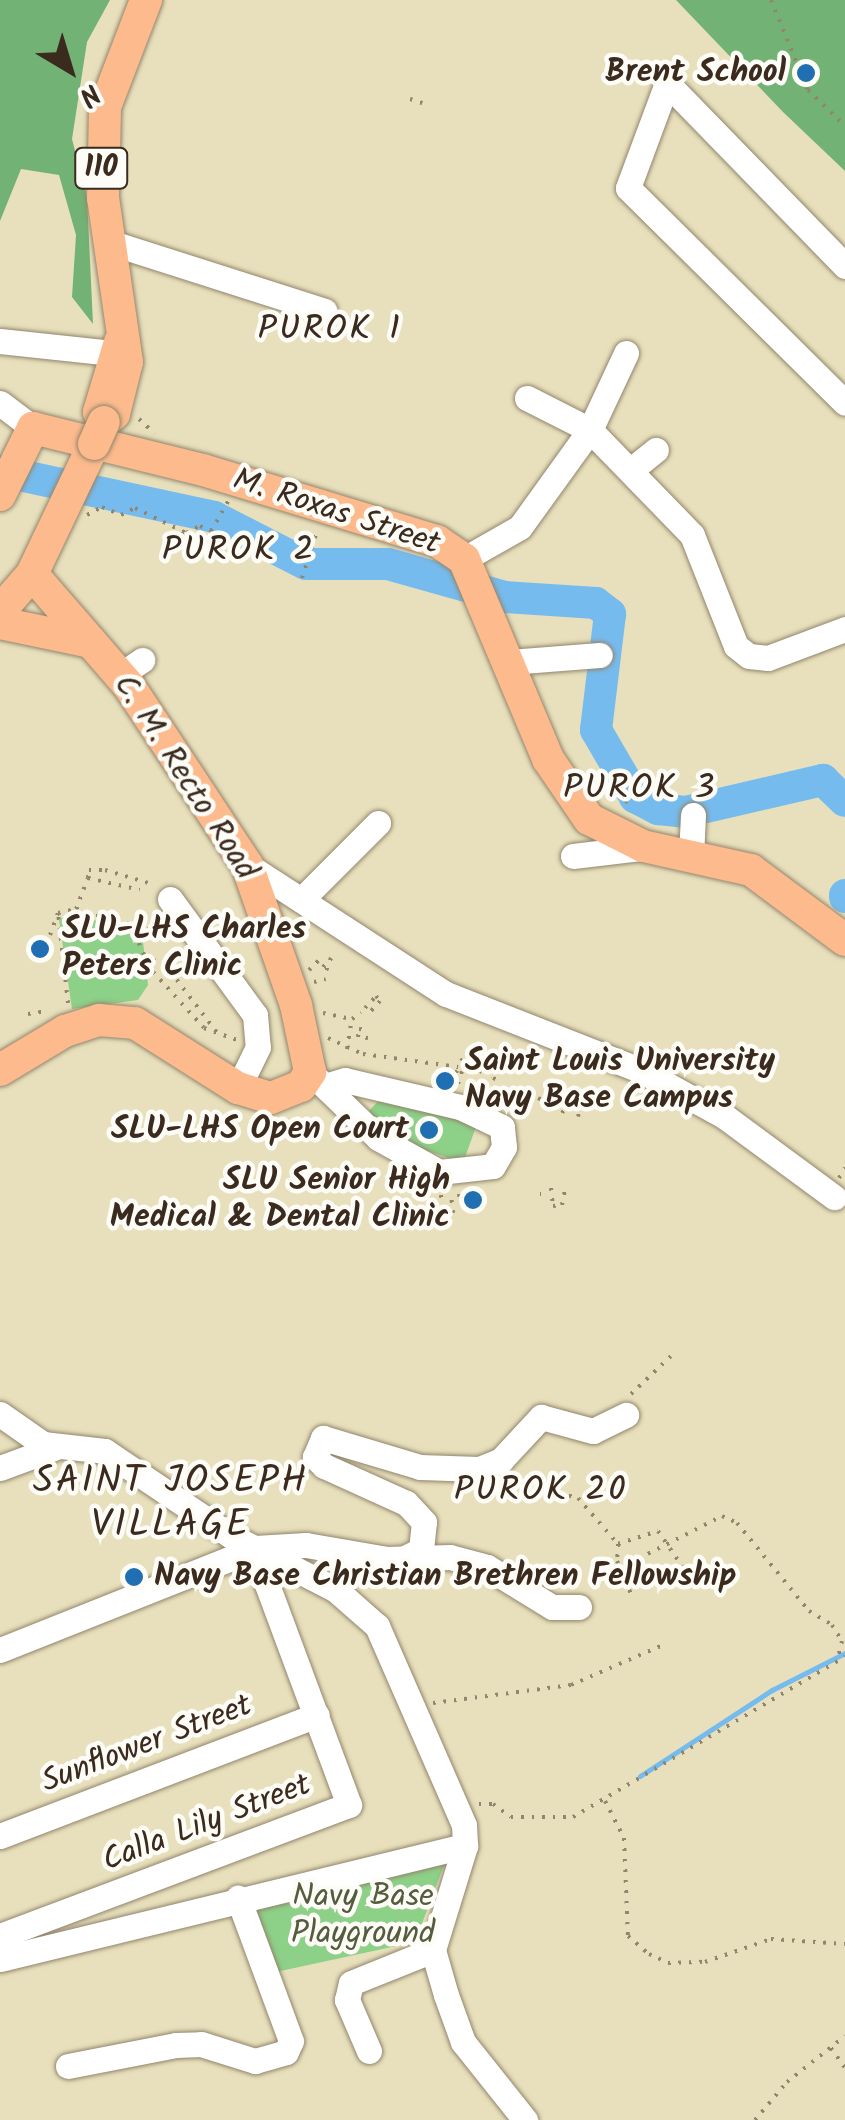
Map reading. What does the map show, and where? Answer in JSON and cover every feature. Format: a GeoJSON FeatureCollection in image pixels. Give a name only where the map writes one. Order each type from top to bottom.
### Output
{"type":"FeatureCollection","features":[{"type":"Feature","properties":{"kind":"main road","name":"110"},"geometry":{"type":"LineString","coordinates":[[0,611],[32,571],[119,419],[114,414],[127,362],[116,347],[114,244],[102,186],[105,107],[146,0]]}},
{"type":"Feature","properties":{"kind":"main road"},"geometry":{"type":"LineString","coordinates":[[0,494],[27,441]]}},
{"type":"Feature","properties":{"kind":"main road","name":"M. Roxas Street"},"geometry":{"type":"LineString","coordinates":[[27,441],[325,506],[437,541],[464,559],[573,803],[606,830],[648,847],[751,870],[845,940]]}},
{"type":"Feature","properties":{"kind":"main road","name":"C. M. Recto Road"},"geometry":{"type":"LineString","coordinates":[[32,571],[92,642],[131,667],[247,865],[320,1079]]}},
{"type":"Feature","properties":{"kind":"main road"},"geometry":{"type":"LineString","coordinates":[[0,623],[92,642]]}},
{"type":"Feature","properties":{"kind":"main road"},"geometry":{"type":"LineString","coordinates":[[0,1070],[64,1031],[98,1020],[135,1023],[238,1088],[271,1098],[320,1079]]}},
{"type":"Feature","properties":{"kind":"street"},"geometry":{"type":"LineString","coordinates":[[845,266],[667,83],[628,188],[845,403]]}},
{"type":"Feature","properties":{"kind":"street"},"geometry":{"type":"LineString","coordinates":[[114,244],[326,311]]}},
{"type":"Feature","properties":{"kind":"street"},"geometry":{"type":"LineString","coordinates":[[0,341],[116,347]]}},
{"type":"Feature","properties":{"kind":"street"},"geometry":{"type":"LineString","coordinates":[[464,559],[520,528],[590,430],[626,352]]}},
{"type":"Feature","properties":{"kind":"street"},"geometry":{"type":"LineString","coordinates":[[527,398],[590,430],[692,535],[736,646],[749,656],[768,658],[845,629]]}},
{"type":"Feature","properties":{"kind":"street","name":"M. Roxas Street"},"geometry":{"type":"LineString","coordinates":[[0,404],[27,441]]}},
{"type":"Feature","properties":{"kind":"street"},"geometry":{"type":"LineString","coordinates":[[630,470],[656,450]]}},
{"type":"Feature","properties":{"kind":"street"},"geometry":{"type":"LineString","coordinates":[[509,662],[600,655]]}},
{"type":"Feature","properties":{"kind":"street"},"geometry":{"type":"LineString","coordinates":[[691,856],[693,815]]}},
{"type":"Feature","properties":{"kind":"street"},"geometry":{"type":"LineString","coordinates":[[301,900],[378,824]]}},
{"type":"Feature","properties":{"kind":"street"},"geometry":{"type":"LineString","coordinates":[[572,856],[648,847]]}},
{"type":"Feature","properties":{"kind":"street"},"geometry":{"type":"LineString","coordinates":[[247,865],[446,994],[642,1071],[708,1107],[834,1198]]}},
{"type":"Feature","properties":{"kind":"street"},"geometry":{"type":"LineString","coordinates":[[170,899],[248,1000],[260,1031],[258,1047],[238,1088]]}},
{"type":"Feature","properties":{"kind":"street"},"geometry":{"type":"LineString","coordinates":[[320,1079],[344,1080],[460,1107],[502,1127],[504,1147],[493,1166],[439,1172],[378,1138],[334,1099],[320,1079]]}},
{"type":"Feature","properties":{"kind":"street"},"geometry":{"type":"LineString","coordinates":[[405,1558],[421,1550],[426,1536],[417,1512],[324,1466],[315,1447],[334,1439],[420,1466],[479,1469],[501,1460],[540,1417],[593,1431],[627,1409]]}},
{"type":"Feature","properties":{"kind":"street"},"geometry":{"type":"LineString","coordinates":[[0,1414],[54,1448]]}},
{"type":"Feature","properties":{"kind":"street"},"geometry":{"type":"LineString","coordinates":[[0,1468],[54,1448],[84,1444],[105,1451],[254,1548],[336,1590],[376,1626],[460,1806],[465,1846],[433,1950],[463,2042],[525,2120]]}},
{"type":"Feature","properties":{"kind":"street"},"geometry":{"type":"LineString","coordinates":[[0,1650],[138,1588],[254,1548],[304,1546],[405,1558],[450,1558],[488,1567],[552,1607],[579,1607]]}},
{"type":"Feature","properties":{"kind":"street","name":"Calla Lily Street"},"geometry":{"type":"LineString","coordinates":[[0,1936],[349,1806],[254,1548]]}},
{"type":"Feature","properties":{"kind":"street","name":"Sunflower Street"},"geometry":{"type":"LineString","coordinates":[[0,1836],[317,1715]]}},
{"type":"Feature","properties":{"kind":"street"},"geometry":{"type":"LineString","coordinates":[[0,1959],[238,1898],[465,1846]]}},
{"type":"Feature","properties":{"kind":"street"},"geometry":{"type":"LineString","coordinates":[[68,2066],[176,2045],[201,2044],[255,2061],[286,2052],[291,2041],[238,1898]]}},
{"type":"Feature","properties":{"kind":"street"},"geometry":{"type":"LineString","coordinates":[[369,2052],[347,2000],[352,1984],[433,1950]]}},
{"type":"Feature","properties":{"kind":"path"},"geometry":{"type":"LineString","coordinates":[[772,0],[808,90],[845,126]]}},
{"type":"Feature","properties":{"kind":"path"},"geometry":{"type":"LineString","coordinates":[[410,100],[422,103]]}},
{"type":"Feature","properties":{"kind":"path"},"geometry":{"type":"LineString","coordinates":[[119,419],[162,440]]}},
{"type":"Feature","properties":{"kind":"path"},"geometry":{"type":"LineString","coordinates":[[79,524],[82,516],[102,507],[121,515],[135,508],[186,534],[200,526],[211,530],[225,507]]}},
{"type":"Feature","properties":{"kind":"path"},"geometry":{"type":"LineString","coordinates":[[302,578],[314,544]]}},
{"type":"Feature","properties":{"kind":"path"},"geometry":{"type":"LineString","coordinates":[[625,803],[639,788]]}},
{"type":"Feature","properties":{"kind":"path"},"geometry":{"type":"LineString","coordinates":[[76,909],[89,870],[135,877],[170,899]]}},
{"type":"Feature","properties":{"kind":"path"},"geometry":{"type":"LineString","coordinates":[[88,878],[140,890]]}},
{"type":"Feature","properties":{"kind":"path"},"geometry":{"type":"LineString","coordinates":[[58,913],[76,909],[130,924],[152,972],[179,1006],[221,1038],[258,1047]]}},
{"type":"Feature","properties":{"kind":"path"},"geometry":{"type":"LineString","coordinates":[[50,935],[58,913]]}},
{"type":"Feature","properties":{"kind":"path"},"geometry":{"type":"LineString","coordinates":[[58,913],[68,1002]]}},
{"type":"Feature","properties":{"kind":"path"},"geometry":{"type":"LineString","coordinates":[[308,971],[320,958]]}},
{"type":"Feature","properties":{"kind":"path"},"geometry":{"type":"LineString","coordinates":[[148,962],[164,963],[221,1038]]}},
{"type":"Feature","properties":{"kind":"path"},"geometry":{"type":"LineString","coordinates":[[317,1011],[352,1019],[365,1011]]}},
{"type":"Feature","properties":{"kind":"path"},"geometry":{"type":"LineString","coordinates":[[347,1049],[352,1019]]}},
{"type":"Feature","properties":{"kind":"path"},"geometry":{"type":"LineString","coordinates":[[368,1038],[358,1037],[359,1029],[369,1030]]}},
{"type":"Feature","properties":{"kind":"path"},"geometry":{"type":"LineString","coordinates":[[329,1040],[347,1049],[459,1072]]}},
{"type":"Feature","properties":{"kind":"path"},"geometry":{"type":"LineString","coordinates":[[479,1073],[486,1056],[496,1060],[489,1078]]}},
{"type":"Feature","properties":{"kind":"path"},"geometry":{"type":"LineString","coordinates":[[497,1068],[493,1078],[500,1081]]}},
{"type":"Feature","properties":{"kind":"path"},"geometry":{"type":"LineString","coordinates":[[538,1098],[546,1102],[550,1093]]}},
{"type":"Feature","properties":{"kind":"path"},"geometry":{"type":"LineString","coordinates":[[562,1113],[572,1098],[581,1104],[578,1117]]}},
{"type":"Feature","properties":{"kind":"path"},"geometry":{"type":"LineString","coordinates":[[551,1188],[552,1206],[562,1204],[565,1190]]}},
{"type":"Feature","properties":{"kind":"path"},"geometry":{"type":"LineString","coordinates":[[441,1195],[443,1214],[453,1213],[451,1194]]}},
{"type":"Feature","properties":{"kind":"path"},"geometry":{"type":"LineString","coordinates":[[459,1194],[460,1204]]}},
{"type":"Feature","properties":{"kind":"path"},"geometry":{"type":"LineString","coordinates":[[627,1409],[652,1369],[672,1355]]}},
{"type":"Feature","properties":{"kind":"path"},"geometry":{"type":"LineString","coordinates":[[479,1469],[578,1498],[618,1544],[620,1568],[632,1597]]}},
{"type":"Feature","properties":{"kind":"path"},"geometry":{"type":"LineString","coordinates":[[620,1568],[668,1547],[722,1516],[737,1523],[808,1611],[832,1626],[842,1642],[837,1661]]}},
{"type":"Feature","properties":{"kind":"path"},"geometry":{"type":"LineString","coordinates":[[618,1544],[654,1530],[697,1588]]}},
{"type":"Feature","properties":{"kind":"path"},"geometry":{"type":"LineString","coordinates":[[417,1708],[474,1693],[571,1685],[664,1645]]}},
{"type":"Feature","properties":{"kind":"path"},"geometry":{"type":"LineString","coordinates":[[460,1806],[493,1804],[511,1816],[573,1818],[845,1657]]}},
{"type":"Feature","properties":{"kind":"path"},"geometry":{"type":"LineString","coordinates":[[605,1801],[624,1838],[628,1936],[649,1954],[668,1964],[705,1962],[771,1940],[845,1944]]}},
{"type":"Feature","properties":{"kind":"path"},"geometry":{"type":"LineString","coordinates":[[755,2120],[787,2082],[845,2036]]}},
{"type":"Feature","properties":{"kind":"path"},"geometry":{"type":"LineString","coordinates":[[831,2048],[845,2068]]}},
{"type":"Feature","properties":{"kind":"green space"},"geometry":{"type":"Polygon","coordinates":[[[0,0],[110,0],[87,42],[72,139],[87,197],[93,324],[72,297],[76,235],[59,175],[21,169],[0,221],[0,0]]]}},
{"type":"Feature","properties":{"kind":"green space","name":"Brent School"},"geometry":{"type":"Polygon","coordinates":[[[676,0],[845,0],[845,171],[783,112],[676,0]]]}},
{"type":"Feature","properties":{"kind":"green space"},"geometry":{"type":"Polygon","coordinates":[[[75,914],[131,932],[133,943],[143,942],[148,985],[138,1000],[72,1009],[59,919],[75,914]]]}},
{"type":"Feature","properties":{"kind":"green space","name":"SLU-LHS Open Court"},"geometry":{"type":"Polygon","coordinates":[[[381,1098],[477,1124],[463,1163],[382,1135],[369,1111],[381,1098]]]}},
{"type":"Feature","properties":{"kind":"green space","name":"Navy Base Playground"},"geometry":{"type":"Polygon","coordinates":[[[446,1860],[415,1942],[262,1975],[245,1905],[446,1860]]]}},
{"type":"Feature","properties":{"kind":"waterway"},"geometry":{"type":"LineString","coordinates":[[0,471],[214,517],[306,564],[388,564],[505,597],[596,603],[610,614],[596,730],[635,797],[658,809],[685,812],[823,780],[845,801]]}},
{"type":"Feature","properties":{"kind":"waterway"},"geometry":{"type":"LineString","coordinates":[[640,1776],[772,1690],[845,1653]]}},
{"type":"Feature","properties":{"kind":"place","name":"Brent School"},"geometry":{"type":"Point","coordinates":[806,73]}},
{"type":"Feature","properties":{"kind":"place","name":"SLU-LHS Charles Peters Clinic"},"geometry":{"type":"Point","coordinates":[40,949]}},
{"type":"Feature","properties":{"kind":"place","name":"Saint Louis University Navy Base Campus"},"geometry":{"type":"Point","coordinates":[445,1081]}},
{"type":"Feature","properties":{"kind":"place","name":"SLU-LHS Open Court"},"geometry":{"type":"Point","coordinates":[429,1130]}},
{"type":"Feature","properties":{"kind":"place","name":"SLU Senior High Medical & Dental Clinic"},"geometry":{"type":"Point","coordinates":[473,1200]}},
{"type":"Feature","properties":{"kind":"place","name":"Navy Base Christian Brethren Fellowship"},"geometry":{"type":"Point","coordinates":[134,1577]}},
{"type":"Feature","properties":{"kind":"district","name":"PUROK 1"},"geometry":{"type":"Point","coordinates":[330,330]}},
{"type":"Feature","properties":{"kind":"district","name":"PUROK 2"},"geometry":{"type":"Point","coordinates":[239,551]}},
{"type":"Feature","properties":{"kind":"district","name":"PUROK 3"},"geometry":{"type":"Point","coordinates":[640,789]}},
{"type":"Feature","properties":{"kind":"district","name":"PUROK 20"},"geometry":{"type":"Point","coordinates":[541,1491]}},
{"type":"Feature","properties":{"kind":"district","name":"SAINT JOSEPH VILLAGE"},"geometry":{"type":"Point","coordinates":[171,1505]}}]}
